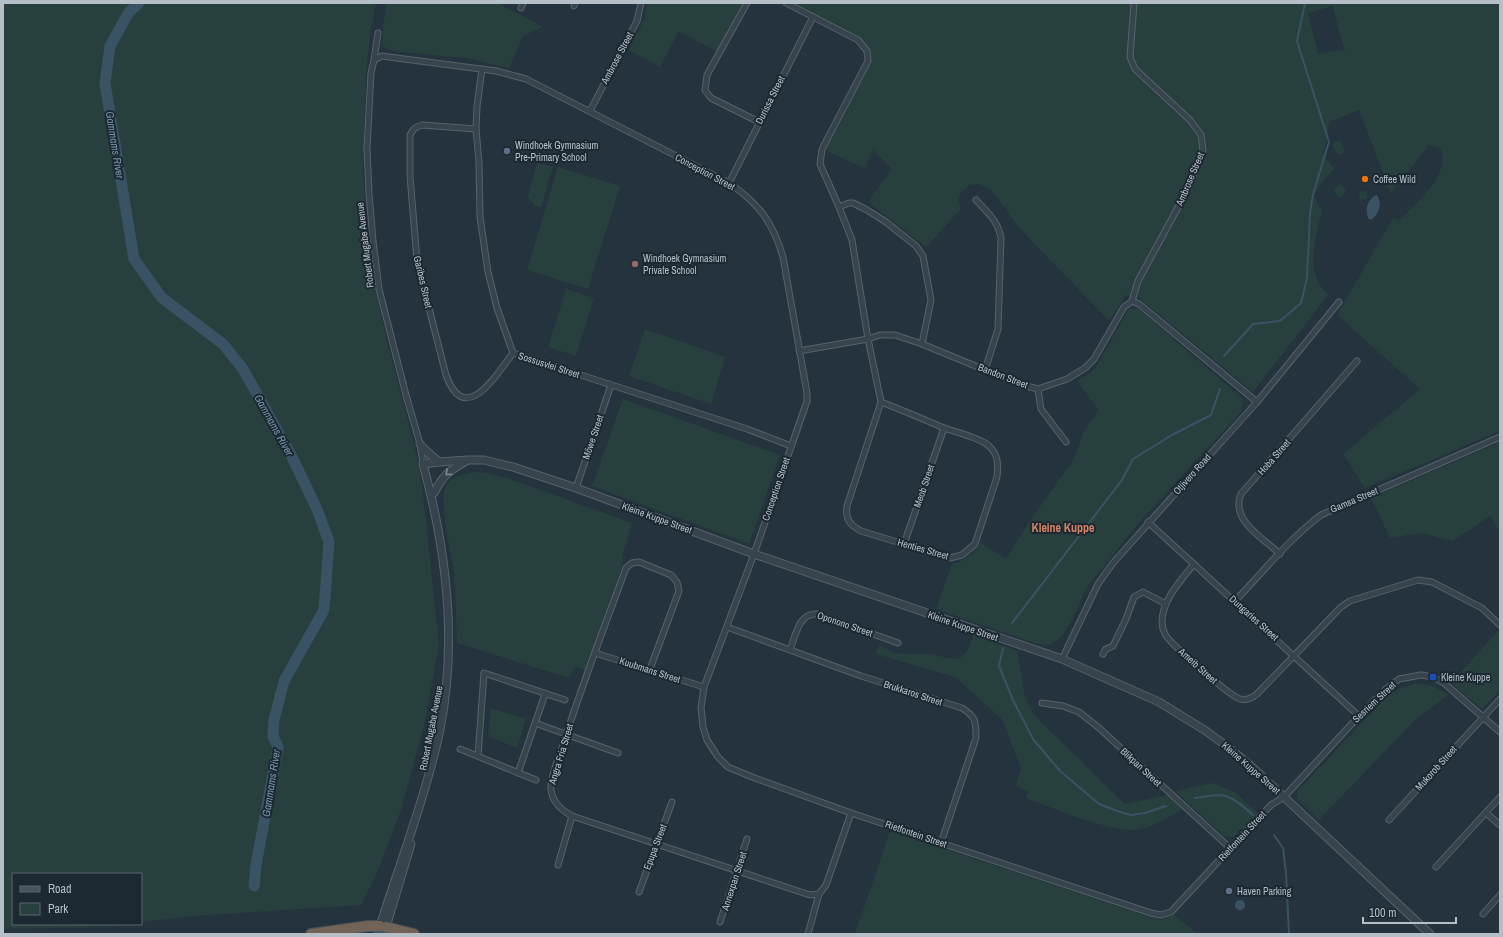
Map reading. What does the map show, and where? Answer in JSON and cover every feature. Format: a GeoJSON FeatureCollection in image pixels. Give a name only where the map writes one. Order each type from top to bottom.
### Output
{"type":"FeatureCollection","features":[{"type":"Feature","properties":{"kind":"highway"},"geometry":{"type":"LineString","coordinates":[[311,934],[374,925],[382,930],[414,934]]}},
{"type":"Feature","properties":{"kind":"street","name":"Ambrose Street"},"geometry":{"type":"LineString","coordinates":[[590,111],[637,21],[641,3]]}},
{"type":"Feature","properties":{"kind":"street"},"geometry":{"type":"LineString","coordinates":[[747,3],[707,75],[705,90],[710,98],[759,122]]}},
{"type":"Feature","properties":{"kind":"street","name":"Henties Street"},"geometry":{"type":"LineString","coordinates":[[786,3],[858,40],[867,51],[868,61],[822,149],[820,164],[852,240],[868,339],[881,402],[847,506],[846,514],[848,520],[854,527],[861,531],[950,558],[962,556],[975,544],[997,477],[998,460],[996,456],[989,446],[983,442],[944,428],[881,402]]}},
{"type":"Feature","properties":{"kind":"street","name":"Ambrose Street"},"geometry":{"type":"LineString","coordinates":[[1132,301],[1138,281],[1188,189],[1203,150],[1201,135],[1190,120],[1135,69],[1130,57],[1134,3]]}},
{"type":"Feature","properties":{"kind":"street","name":"Durissa Street"},"geometry":{"type":"LineString","coordinates":[[729,183],[813,17]]}},
{"type":"Feature","properties":{"kind":"street","name":"Robert Mugabe Avenue"},"geometry":{"type":"LineString","coordinates":[[378,33],[371,73],[367,148],[372,241],[380,289],[404,388],[434,493],[442,528],[450,584],[453,640],[450,689],[441,740],[432,777],[382,930]]}},
{"type":"Feature","properties":{"kind":"street","name":"Conception Street"},"geometry":{"type":"LineString","coordinates":[[374,60],[382,56],[482,69],[526,79],[729,183],[760,210],[779,243],[783,257],[807,397],[754,554]]}},
{"type":"Feature","properties":{"kind":"street","name":"Sossusvlei Street"},"geometry":{"type":"LineString","coordinates":[[482,69],[477,106],[476,129],[479,162],[480,218],[488,272],[497,308],[513,353],[747,429],[791,446]]}},
{"type":"Feature","properties":{"kind":"street","name":"Garibes Street"},"geometry":{"type":"LineString","coordinates":[[476,129],[422,125],[412,130],[410,136],[410,176],[417,261],[446,375],[455,393],[464,398],[472,397],[481,393],[513,353]]}},
{"type":"Feature","properties":{"kind":"street"},"geometry":{"type":"LineString","coordinates":[[976,200],[995,221],[999,228],[1001,238],[998,329],[985,370]]}},
{"type":"Feature","properties":{"kind":"street"},"geometry":{"type":"LineString","coordinates":[[839,207],[853,203],[867,210],[886,222],[916,246],[922,256],[931,300],[922,344]]}},
{"type":"Feature","properties":{"kind":"street"},"geometry":{"type":"LineString","coordinates":[[1132,301],[1139,304],[1257,402]]}},
{"type":"Feature","properties":{"kind":"street","name":"Bandon Street"},"geometry":{"type":"LineString","coordinates":[[799,351],[888,334],[903,337],[1019,384],[1038,389],[1068,379],[1085,368],[1094,359],[1124,307],[1132,301]]}},
{"type":"Feature","properties":{"kind":"street","name":"Otjivero Road"},"geometry":{"type":"LineString","coordinates":[[1062,659],[1098,584],[1122,551],[1257,402],[1339,302]]}},
{"type":"Feature","properties":{"kind":"street","name":"Hoba Street"},"geometry":{"type":"LineString","coordinates":[[1280,554],[1245,523],[1240,514],[1239,500],[1241,494],[1357,361]]}},
{"type":"Feature","properties":{"kind":"street","name":"Möwe Street"},"geometry":{"type":"LineString","coordinates":[[576,488],[611,385]]}},
{"type":"Feature","properties":{"kind":"street"},"geometry":{"type":"LineString","coordinates":[[1038,389],[1041,409],[1066,442]]}},
{"type":"Feature","properties":{"kind":"street","name":"Meob Street"},"geometry":{"type":"LineString","coordinates":[[904,544],[944,428]]}},
{"type":"Feature","properties":{"kind":"street","name":"Gamsa Street"},"geometry":{"type":"LineString","coordinates":[[1235,601],[1311,523],[1331,510],[1500,437]]}},
{"type":"Feature","properties":{"kind":"street"},"geometry":{"type":"LineString","coordinates":[[421,447],[439,462]]}},
{"type":"Feature","properties":{"kind":"street"},"geometry":{"type":"LineString","coordinates":[[434,493],[445,475],[468,460]]}},
{"type":"Feature","properties":{"kind":"street","name":"Kleine Kuppe Street"},"geometry":{"type":"LineString","coordinates":[[426,464],[468,460],[496,462],[576,488],[754,554],[1062,659],[1153,699],[1185,717],[1229,748],[1284,797],[1430,934]]}},
{"type":"Feature","properties":{"kind":"street","name":"Robert Mugabe Avenue"},"geometry":{"type":"LineString","coordinates":[[382,930],[426,785],[439,734],[446,689],[449,644],[444,566],[426,464]]}},
{"type":"Feature","properties":{"kind":"street","name":"Dungaries Street"},"geometry":{"type":"LineString","coordinates":[[1148,522],[1359,716]]}},
{"type":"Feature","properties":{"kind":"street","name":"Rietfontein Street"},"geometry":{"type":"LineString","coordinates":[[754,554],[704,687],[700,708],[707,740],[718,757],[728,767],[851,813],[1151,913],[1161,915],[1171,912],[1272,805],[1284,797]]}},
{"type":"Feature","properties":{"kind":"street","name":"Angra Fria Street"},"geometry":{"type":"LineString","coordinates":[[650,669],[679,591],[677,582],[671,576],[640,562],[632,563],[626,568],[566,734],[550,784],[552,796],[557,805],[563,811],[572,816],[810,894],[819,894]]}},
{"type":"Feature","properties":{"kind":"street","name":"Ameib Street"},"geometry":{"type":"LineString","coordinates":[[1194,564],[1176,586],[1166,604],[1162,620],[1165,634],[1220,686],[1231,695],[1240,699],[1246,700],[1254,696],[1295,656],[1333,614],[1350,601],[1418,580],[1432,582],[1459,595],[1482,608],[1500,625]]}},
{"type":"Feature","properties":{"kind":"street"},"geometry":{"type":"LineString","coordinates":[[1103,654],[1106,649],[1113,646],[1126,619],[1134,597],[1139,593],[1143,592],[1166,604]]}},
{"type":"Feature","properties":{"kind":"street","name":"Oponono Street"},"geometry":{"type":"LineString","coordinates":[[790,650],[803,618],[812,613],[898,643]]}},
{"type":"Feature","properties":{"kind":"street","name":"Brukkaros Street"},"geometry":{"type":"LineString","coordinates":[[726,627],[861,676],[962,708],[971,714],[976,724],[976,738],[941,843]]}},
{"type":"Feature","properties":{"kind":"street","name":"Kuubmans Street"},"geometry":{"type":"LineString","coordinates":[[595,653],[704,687]]}},
{"type":"Feature","properties":{"kind":"street"},"geometry":{"type":"LineString","coordinates":[[478,756],[484,673],[565,700]]}},
{"type":"Feature","properties":{"kind":"street","name":"Sesriem Street"},"geometry":{"type":"LineString","coordinates":[[1284,797],[1359,716],[1387,688],[1399,679],[1421,674],[1433,677],[1444,683],[1500,732]]}},
{"type":"Feature","properties":{"kind":"street"},"geometry":{"type":"LineString","coordinates":[[518,773],[545,694]]}},
{"type":"Feature","properties":{"kind":"street","name":"Mukorob Street"},"geometry":{"type":"LineString","coordinates":[[1388,820],[1500,699]]}},
{"type":"Feature","properties":{"kind":"street","name":"Blikpan Street"},"geometry":{"type":"LineString","coordinates":[[1042,703],[1063,706],[1078,712],[1088,719],[1230,848]]}},
{"type":"Feature","properties":{"kind":"street"},"geometry":{"type":"LineString","coordinates":[[535,723],[618,753]]}},
{"type":"Feature","properties":{"kind":"street"},"geometry":{"type":"LineString","coordinates":[[460,749],[536,780]]}},
{"type":"Feature","properties":{"kind":"street"},"geometry":{"type":"LineString","coordinates":[[1436,867],[1500,797]]}},
{"type":"Feature","properties":{"kind":"street","name":"Epupa Street"},"geometry":{"type":"LineString","coordinates":[[639,892],[672,802]]}},
{"type":"Feature","properties":{"kind":"street"},"geometry":{"type":"LineString","coordinates":[[808,934],[819,894],[826,885],[851,813]]}},
{"type":"Feature","properties":{"kind":"street"},"geometry":{"type":"LineString","coordinates":[[1486,813],[1500,825]]}},
{"type":"Feature","properties":{"kind":"street"},"geometry":{"type":"LineString","coordinates":[[558,865],[572,816]]}},
{"type":"Feature","properties":{"kind":"street","name":"Annexpan Street"},"geometry":{"type":"LineString","coordinates":[[720,922],[747,839]]}},
{"type":"Feature","properties":{"kind":"street"},"geometry":{"type":"LineString","coordinates":[[1483,914],[1500,895]]}},
{"type":"Feature","properties":{"kind":"green space"},"geometry":{"type":"Polygon","coordinates":[[[3,3],[376,3],[366,71],[363,171],[367,238],[375,288],[387,341],[415,448],[422,484],[439,645],[424,726],[401,810],[377,873],[361,905],[193,916],[142,922],[142,873],[12,873],[12,925],[120,925],[105,927],[3,929],[3,3]]]}},
{"type":"Feature","properties":{"kind":"green space"},"geometry":{"type":"Polygon","coordinates":[[[387,3],[498,3],[543,27],[523,36],[509,68],[465,58],[391,51],[382,45],[383,26],[387,3]]]}},
{"type":"Feature","properties":{"kind":"green space"},"geometry":{"type":"Polygon","coordinates":[[[647,3],[747,3],[719,53],[679,31],[660,67],[629,50],[645,17],[647,3]]]}},
{"type":"Feature","properties":{"kind":"green space"},"geometry":{"type":"Polygon","coordinates":[[[786,3],[1500,3],[1500,431],[1365,488],[1343,454],[1420,389],[1337,315],[1393,218],[1400,220],[1430,189],[1436,180],[1443,160],[1442,150],[1439,147],[1429,145],[1391,193],[1359,110],[1329,122],[1324,155],[1334,169],[1322,182],[1314,197],[1322,210],[1313,261],[1317,280],[1328,295],[1253,392],[1139,298],[1126,295],[1109,321],[1021,230],[991,189],[979,184],[969,185],[961,193],[958,200],[961,209],[926,247],[868,202],[892,169],[873,150],[864,168],[822,149],[868,61],[867,51],[858,40],[786,3]],[[1332,5],[1308,13],[1318,54],[1339,50],[1345,52],[1332,5]]]}},
{"type":"Feature","properties":{"kind":"green space"},"geometry":{"type":"Polygon","coordinates":[[[1340,141],[1345,151],[1339,155],[1335,151],[1332,143],[1340,141]]]}},
{"type":"Feature","properties":{"kind":"green space"},"geometry":{"type":"Polygon","coordinates":[[[537,163],[553,167],[541,207],[536,207],[528,197],[537,163]]]}},
{"type":"Feature","properties":{"kind":"green space"},"geometry":{"type":"Polygon","coordinates":[[[558,167],[620,186],[588,289],[527,270],[558,167]]]}},
{"type":"Feature","properties":{"kind":"green space"},"geometry":{"type":"Polygon","coordinates":[[[1340,183],[1347,191],[1340,198],[1333,190],[1340,183]]]}},
{"type":"Feature","properties":{"kind":"green space"},"geometry":{"type":"Polygon","coordinates":[[[1361,191],[1365,191],[1367,195],[1365,199],[1361,199],[1359,197],[1359,193],[1361,191]]]}},
{"type":"Feature","properties":{"kind":"green space"},"geometry":{"type":"Polygon","coordinates":[[[566,289],[594,298],[576,356],[548,347],[566,289]]]}},
{"type":"Feature","properties":{"kind":"green space"},"geometry":{"type":"Polygon","coordinates":[[[1129,309],[1139,309],[1243,399],[1241,412],[1143,518],[1087,587],[1073,619],[1061,637],[1050,645],[1037,644],[936,609],[952,564],[965,559],[981,543],[1006,559],[1029,522],[1074,459],[1083,433],[1099,410],[1077,381],[1094,370],[1129,309]]]}},
{"type":"Feature","properties":{"kind":"green space"},"geometry":{"type":"Polygon","coordinates":[[[645,329],[725,357],[711,404],[629,376],[645,329]]]}},
{"type":"Feature","properties":{"kind":"green space"},"geometry":{"type":"Polygon","coordinates":[[[623,399],[780,455],[749,544],[592,486],[623,399]]]}},
{"type":"Feature","properties":{"kind":"green space"},"geometry":{"type":"Polygon","coordinates":[[[1500,442],[1500,532],[1490,516],[1453,541],[1420,533],[1390,538],[1371,498],[1500,442]]]}},
{"type":"Feature","properties":{"kind":"green space"},"geometry":{"type":"Polygon","coordinates":[[[473,472],[486,473],[507,478],[632,523],[623,553],[622,567],[585,670],[575,666],[569,678],[457,643],[454,575],[444,515],[444,493],[446,486],[451,480],[458,476],[473,472]]]}},
{"type":"Feature","properties":{"kind":"green space"},"geometry":{"type":"Polygon","coordinates":[[[1499,630],[1500,690],[1482,709],[1451,683],[1499,630]]]}},
{"type":"Feature","properties":{"kind":"green space"},"geometry":{"type":"Polygon","coordinates":[[[973,634],[1017,651],[1025,698],[1035,716],[1125,804],[1167,795],[1182,809],[1152,826],[1132,830],[1120,829],[1093,822],[1026,798],[1028,792],[1016,785],[1021,769],[1002,719],[955,677],[876,654],[879,644],[901,654],[928,654],[959,659],[965,654],[973,634]]]}},
{"type":"Feature","properties":{"kind":"green space"},"geometry":{"type":"Polygon","coordinates":[[[1417,683],[1432,686],[1449,694],[1415,720],[1319,820],[1297,799],[1297,792],[1389,694],[1402,687],[1417,683]]]}},
{"type":"Feature","properties":{"kind":"green space"},"geometry":{"type":"Polygon","coordinates":[[[491,708],[526,719],[517,748],[488,736],[491,708]]]}},
{"type":"Feature","properties":{"kind":"green space"},"geometry":{"type":"Polygon","coordinates":[[[1213,783],[1236,793],[1259,814],[1234,837],[1224,836],[1175,791],[1213,783]]]}},
{"type":"Feature","properties":{"kind":"green space"},"geometry":{"type":"Polygon","coordinates":[[[890,831],[1161,920],[1173,914],[1198,934],[855,934],[890,831]]]}},
{"type":"Feature","properties":{"kind":"water"},"geometry":{"type":"Polygon","coordinates":[[[1377,195],[1380,205],[1378,212],[1371,220],[1367,215],[1367,206],[1372,198],[1377,195]]]}},
{"type":"Feature","properties":{"kind":"water"},"geometry":{"type":"Polygon","coordinates":[[[1238,900],[1242,900],[1244,901],[1244,909],[1238,910],[1235,907],[1235,903],[1238,900]]]}},
{"type":"Feature","properties":{"kind":"waterway","name":"Gammams River"},"geometry":{"type":"LineString","coordinates":[[139,3],[129,12],[110,46],[105,83],[134,259],[162,298],[223,344],[243,369],[292,457],[317,509],[329,542],[324,610],[284,681],[274,720],[273,736],[278,747],[256,865],[254,886]]}},
{"type":"Feature","properties":{"kind":"waterway"},"geometry":{"type":"LineString","coordinates":[[1224,356],[1253,324],[1280,321],[1301,303],[1307,278],[1310,214],[1313,194],[1329,142],[1297,41],[1305,3]]}},
{"type":"Feature","properties":{"kind":"waterway"},"geometry":{"type":"LineString","coordinates":[[1012,623],[1122,480],[1133,459],[1172,435],[1211,415],[1220,389]]}},
{"type":"Feature","properties":{"kind":"waterway"},"geometry":{"type":"LineString","coordinates":[[1003,648],[999,666],[1013,700],[1033,739],[1060,771],[1099,804],[1120,812],[1131,815],[1145,813],[1166,806]]}},
{"type":"Feature","properties":{"kind":"waterway"},"geometry":{"type":"LineString","coordinates":[[1195,798],[1214,795],[1227,796],[1238,802],[1253,815]]}},
{"type":"Feature","properties":{"kind":"waterway"},"geometry":{"type":"LineString","coordinates":[[1274,835],[1283,848],[1286,873],[1289,934]]}},
{"type":"Feature","properties":{"kind":"place","name":"Windhoek Gymnasium Pre-Primary School"},"geometry":{"type":"Point","coordinates":[507,151]}},
{"type":"Feature","properties":{"kind":"place","name":"Coffee Wild"},"geometry":{"type":"Point","coordinates":[1365,179]}},
{"type":"Feature","properties":{"kind":"place","name":"Windhoek Gymnasium Private School"},"geometry":{"type":"Point","coordinates":[635,264]}},
{"type":"Feature","properties":{"kind":"place","name":"Kleine Kuppe"},"geometry":{"type":"Point","coordinates":[1433,677]}},
{"type":"Feature","properties":{"kind":"place","name":"Haven Parking"},"geometry":{"type":"Point","coordinates":[1229,891]}},
{"type":"Feature","properties":{"kind":"district","name":"Kleine Kuppe"},"geometry":{"type":"Point","coordinates":[1063,528]}}]}
